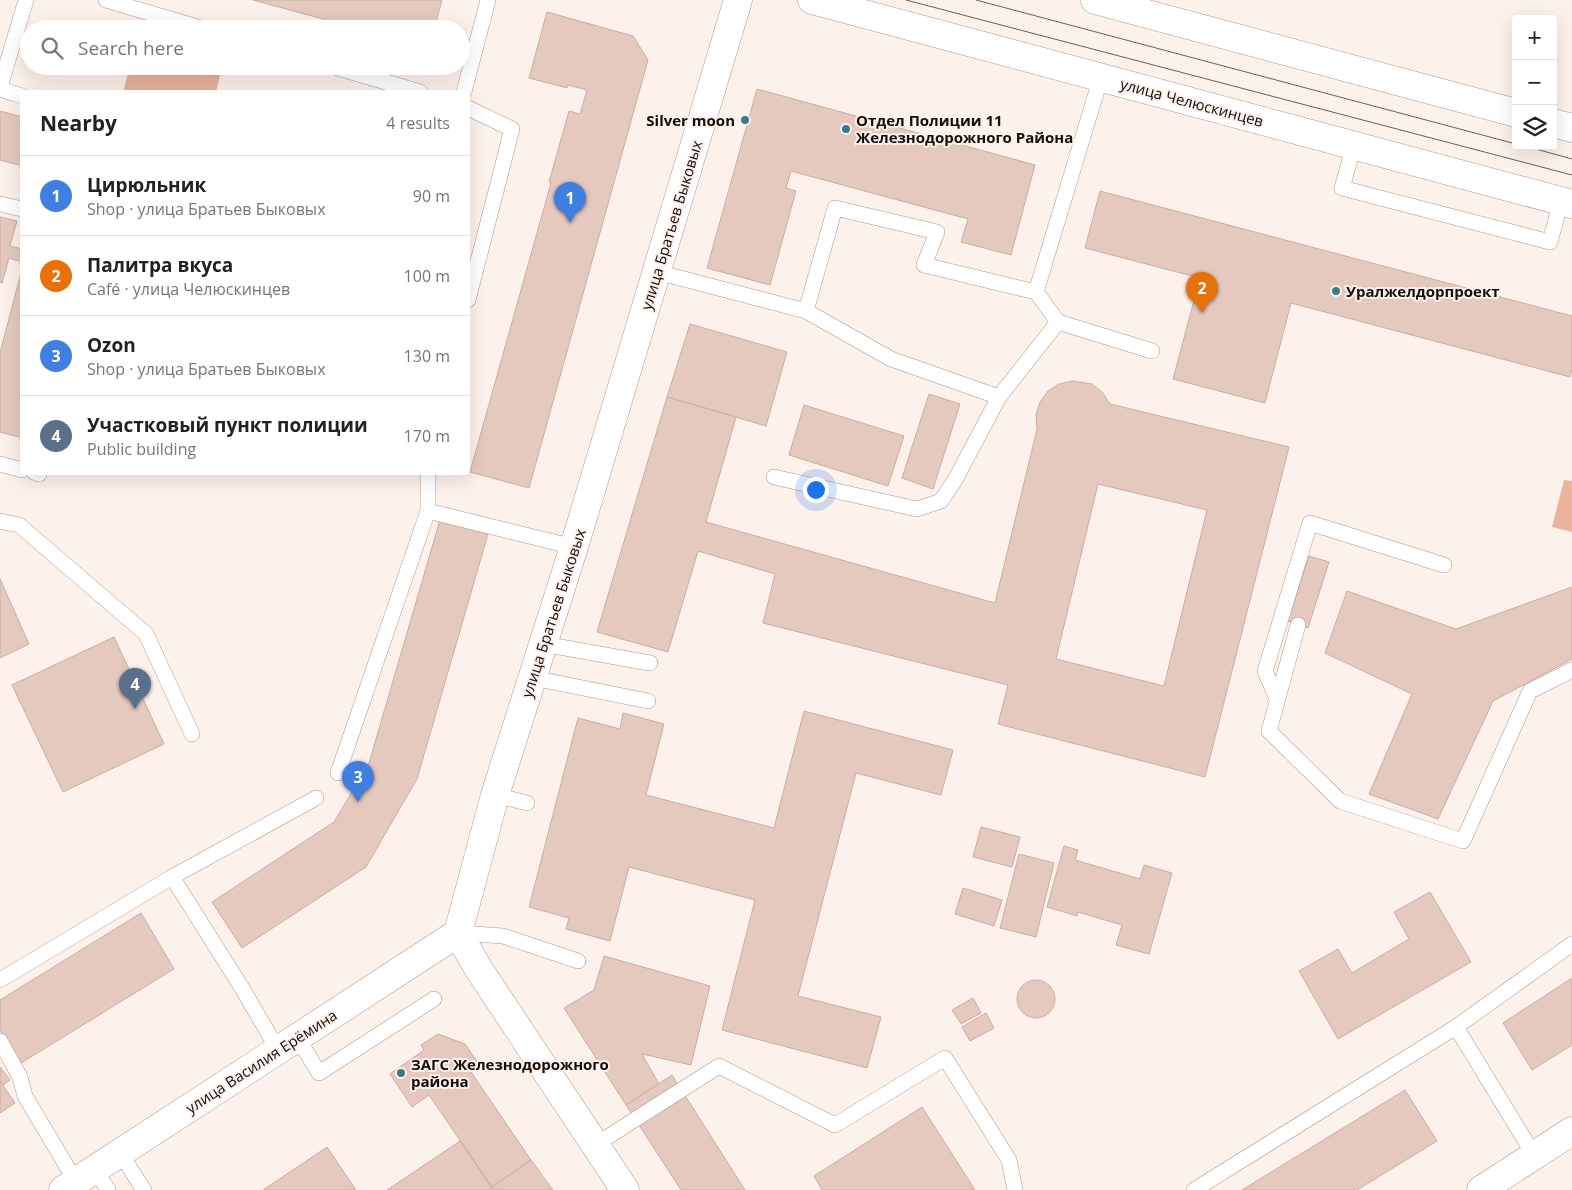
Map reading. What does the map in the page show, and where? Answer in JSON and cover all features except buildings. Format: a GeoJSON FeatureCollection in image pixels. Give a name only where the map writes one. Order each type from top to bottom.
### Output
{"type":"FeatureCollection","features":[{"type":"Feature","properties":{"kind":"street","name":"улица Братьев Быковых"},"geometry":{"type":"LineString","coordinates":[[458,933],[495,795],[574,547],[738,0]]}},
{"type":"Feature","properties":{"kind":"street","name":"улица Челюскинцев"},"geometry":{"type":"LineString","coordinates":[[812,0],[1566,202]]}},
{"type":"Feature","properties":{"kind":"street"},"geometry":{"type":"LineString","coordinates":[[1095,0],[1512,112]]}},
{"type":"Feature","properties":{"kind":"street"},"geometry":{"type":"LineString","coordinates":[[1557,124],[1572,128]]}},
{"type":"Feature","properties":{"kind":"street"},"geometry":{"type":"LineString","coordinates":[[458,933],[478,968],[625,1190]]}},
{"type":"Feature","properties":{"kind":"street","name":"улица Василия Ерёмина"},"geometry":{"type":"LineString","coordinates":[[85,1183],[120,1153],[458,933]]}},
{"type":"Feature","properties":{"kind":"street"},"geometry":{"type":"LineString","coordinates":[[1481,1190],[1572,1131]]}},
{"type":"Feature","properties":{"kind":"lane"},"geometry":{"type":"LineString","coordinates":[[20,20],[26,0]]}},
{"type":"Feature","properties":{"kind":"lane"},"geometry":{"type":"LineString","coordinates":[[106,0],[174,20]]}},
{"type":"Feature","properties":{"kind":"lane"},"geometry":{"type":"LineString","coordinates":[[470,69],[488,0]]}},
{"type":"Feature","properties":{"kind":"lane"},"geometry":{"type":"LineString","coordinates":[[20,20],[0,88],[20,95]]}},
{"type":"Feature","properties":{"kind":"lane"},"geometry":{"type":"LineString","coordinates":[[362,75],[413,90]]}},
{"type":"Feature","properties":{"kind":"lane"},"geometry":{"type":"LineString","coordinates":[[465,90],[468,75]]}},
{"type":"Feature","properties":{"kind":"lane"},"geometry":{"type":"LineString","coordinates":[[1036,292],[1101,77]]}},
{"type":"Feature","properties":{"kind":"lane"},"geometry":{"type":"LineString","coordinates":[[470,109],[512,129],[470,292]]}},
{"type":"Feature","properties":{"kind":"lane"},"geometry":{"type":"LineString","coordinates":[[1354,145],[1342,188],[1550,242],[1566,202]]}},
{"type":"Feature","properties":{"kind":"lane"},"geometry":{"type":"LineString","coordinates":[[0,204],[20,209]]}},
{"type":"Feature","properties":{"kind":"lane"},"geometry":{"type":"LineString","coordinates":[[806,311],[835,208],[937,232],[924,265],[1036,292],[1058,322],[1152,351]]}},
{"type":"Feature","properties":{"kind":"lane"},"geometry":{"type":"LineString","coordinates":[[657,272],[806,311],[891,359],[999,397]]}},
{"type":"Feature","properties":{"kind":"lane"},"geometry":{"type":"LineString","coordinates":[[774,477],[917,508],[941,501],[955,480],[999,397],[1058,322]]}},
{"type":"Feature","properties":{"kind":"lane"},"geometry":{"type":"LineString","coordinates":[[0,464],[20,469]]}},
{"type":"Feature","properties":{"kind":"lane"},"geometry":{"type":"LineString","coordinates":[[338,773],[428,511],[428,475]]}},
{"type":"Feature","properties":{"kind":"lane"},"geometry":{"type":"LineString","coordinates":[[428,511],[574,547]]}},
{"type":"Feature","properties":{"kind":"lane"},"geometry":{"type":"LineString","coordinates":[[0,521],[19,524],[146,634],[192,734]]}},
{"type":"Feature","properties":{"kind":"lane"},"geometry":{"type":"LineString","coordinates":[[1277,699],[1266,671],[1310,523],[1444,565]]}},
{"type":"Feature","properties":{"kind":"lane"},"geometry":{"type":"LineString","coordinates":[[1298,624],[1269,731],[1340,801],[1463,841],[1530,691],[1572,670]]}},
{"type":"Feature","properties":{"kind":"lane"},"geometry":{"type":"LineString","coordinates":[[543,644],[650,663]]}},
{"type":"Feature","properties":{"kind":"lane"},"geometry":{"type":"LineString","coordinates":[[532,678],[648,701]]}},
{"type":"Feature","properties":{"kind":"lane"},"geometry":{"type":"LineString","coordinates":[[495,795],[527,803]]}},
{"type":"Feature","properties":{"kind":"lane"},"geometry":{"type":"LineString","coordinates":[[0,980],[172,876],[316,798]]}},
{"type":"Feature","properties":{"kind":"lane"},"geometry":{"type":"LineString","coordinates":[[172,876],[242,988],[288,1044],[319,1073],[434,999]]}},
{"type":"Feature","properties":{"kind":"lane"},"geometry":{"type":"LineString","coordinates":[[458,933],[503,936],[578,961]]}},
{"type":"Feature","properties":{"kind":"lane"},"geometry":{"type":"LineString","coordinates":[[1194,1190],[1456,1027],[1572,944]]}},
{"type":"Feature","properties":{"kind":"lane"},"geometry":{"type":"LineString","coordinates":[[1456,1027],[1534,1156]]}},
{"type":"Feature","properties":{"kind":"lane"},"geometry":{"type":"LineString","coordinates":[[0,1041],[20,1076],[24,1096],[85,1183]]}},
{"type":"Feature","properties":{"kind":"lane"},"geometry":{"type":"LineString","coordinates":[[595,1144],[719,1066],[834,1124],[945,1058],[1009,1160],[1015,1190]]}},
{"type":"Feature","properties":{"kind":"lane"},"geometry":{"type":"LineString","coordinates":[[120,1153],[144,1190]]}},
{"type":"Feature","properties":{"kind":"shaded area"},"geometry":{"type":"Polygon","coordinates":[[[128,75],[220,75],[216,90],[124,90],[128,75]]]}},
{"type":"Feature","properties":{"kind":"shaded area"},"geometry":{"type":"Polygon","coordinates":[[[1564,480],[1572,481],[1572,532],[1552,527],[1564,480]]]}},
{"type":"Feature","properties":{"kind":"tram line"},"geometry":{"type":"LineString","coordinates":[[906,0],[1572,175]]}},
{"type":"Feature","properties":{"kind":"tram line"},"geometry":{"type":"LineString","coordinates":[[976,0],[1512,143]]}},
{"type":"Feature","properties":{"kind":"tram line"},"geometry":{"type":"LineString","coordinates":[[1539,150],[1572,159]]}},
{"type":"Feature","properties":{"kind":"place","name":"Silver moon"},"geometry":{"type":"Point","coordinates":[745,120]}},
{"type":"Feature","properties":{"kind":"place","name":"Отдел Полиции 11 Железнодорожного Района"},"geometry":{"type":"Point","coordinates":[846,129]}},
{"type":"Feature","properties":{"kind":"place","name":"Цирюльник"},"geometry":{"type":"Point","coordinates":[570,223]}},
{"type":"Feature","properties":{"kind":"place","name":"Уралжелдорпроект"},"geometry":{"type":"Point","coordinates":[1336,291]}},
{"type":"Feature","properties":{"kind":"place","name":"Палитра вкуса"},"geometry":{"type":"Point","coordinates":[1202,313]}},
{"type":"Feature","properties":{"kind":"place","name":"Участковый пункт полиции"},"geometry":{"type":"Point","coordinates":[135,709]}},
{"type":"Feature","properties":{"kind":"place","name":"Ozon"},"geometry":{"type":"Point","coordinates":[358,802]}},
{"type":"Feature","properties":{"kind":"place","name":"ЗАГС Железнодорожного района"},"geometry":{"type":"Point","coordinates":[401,1073]}}]}
